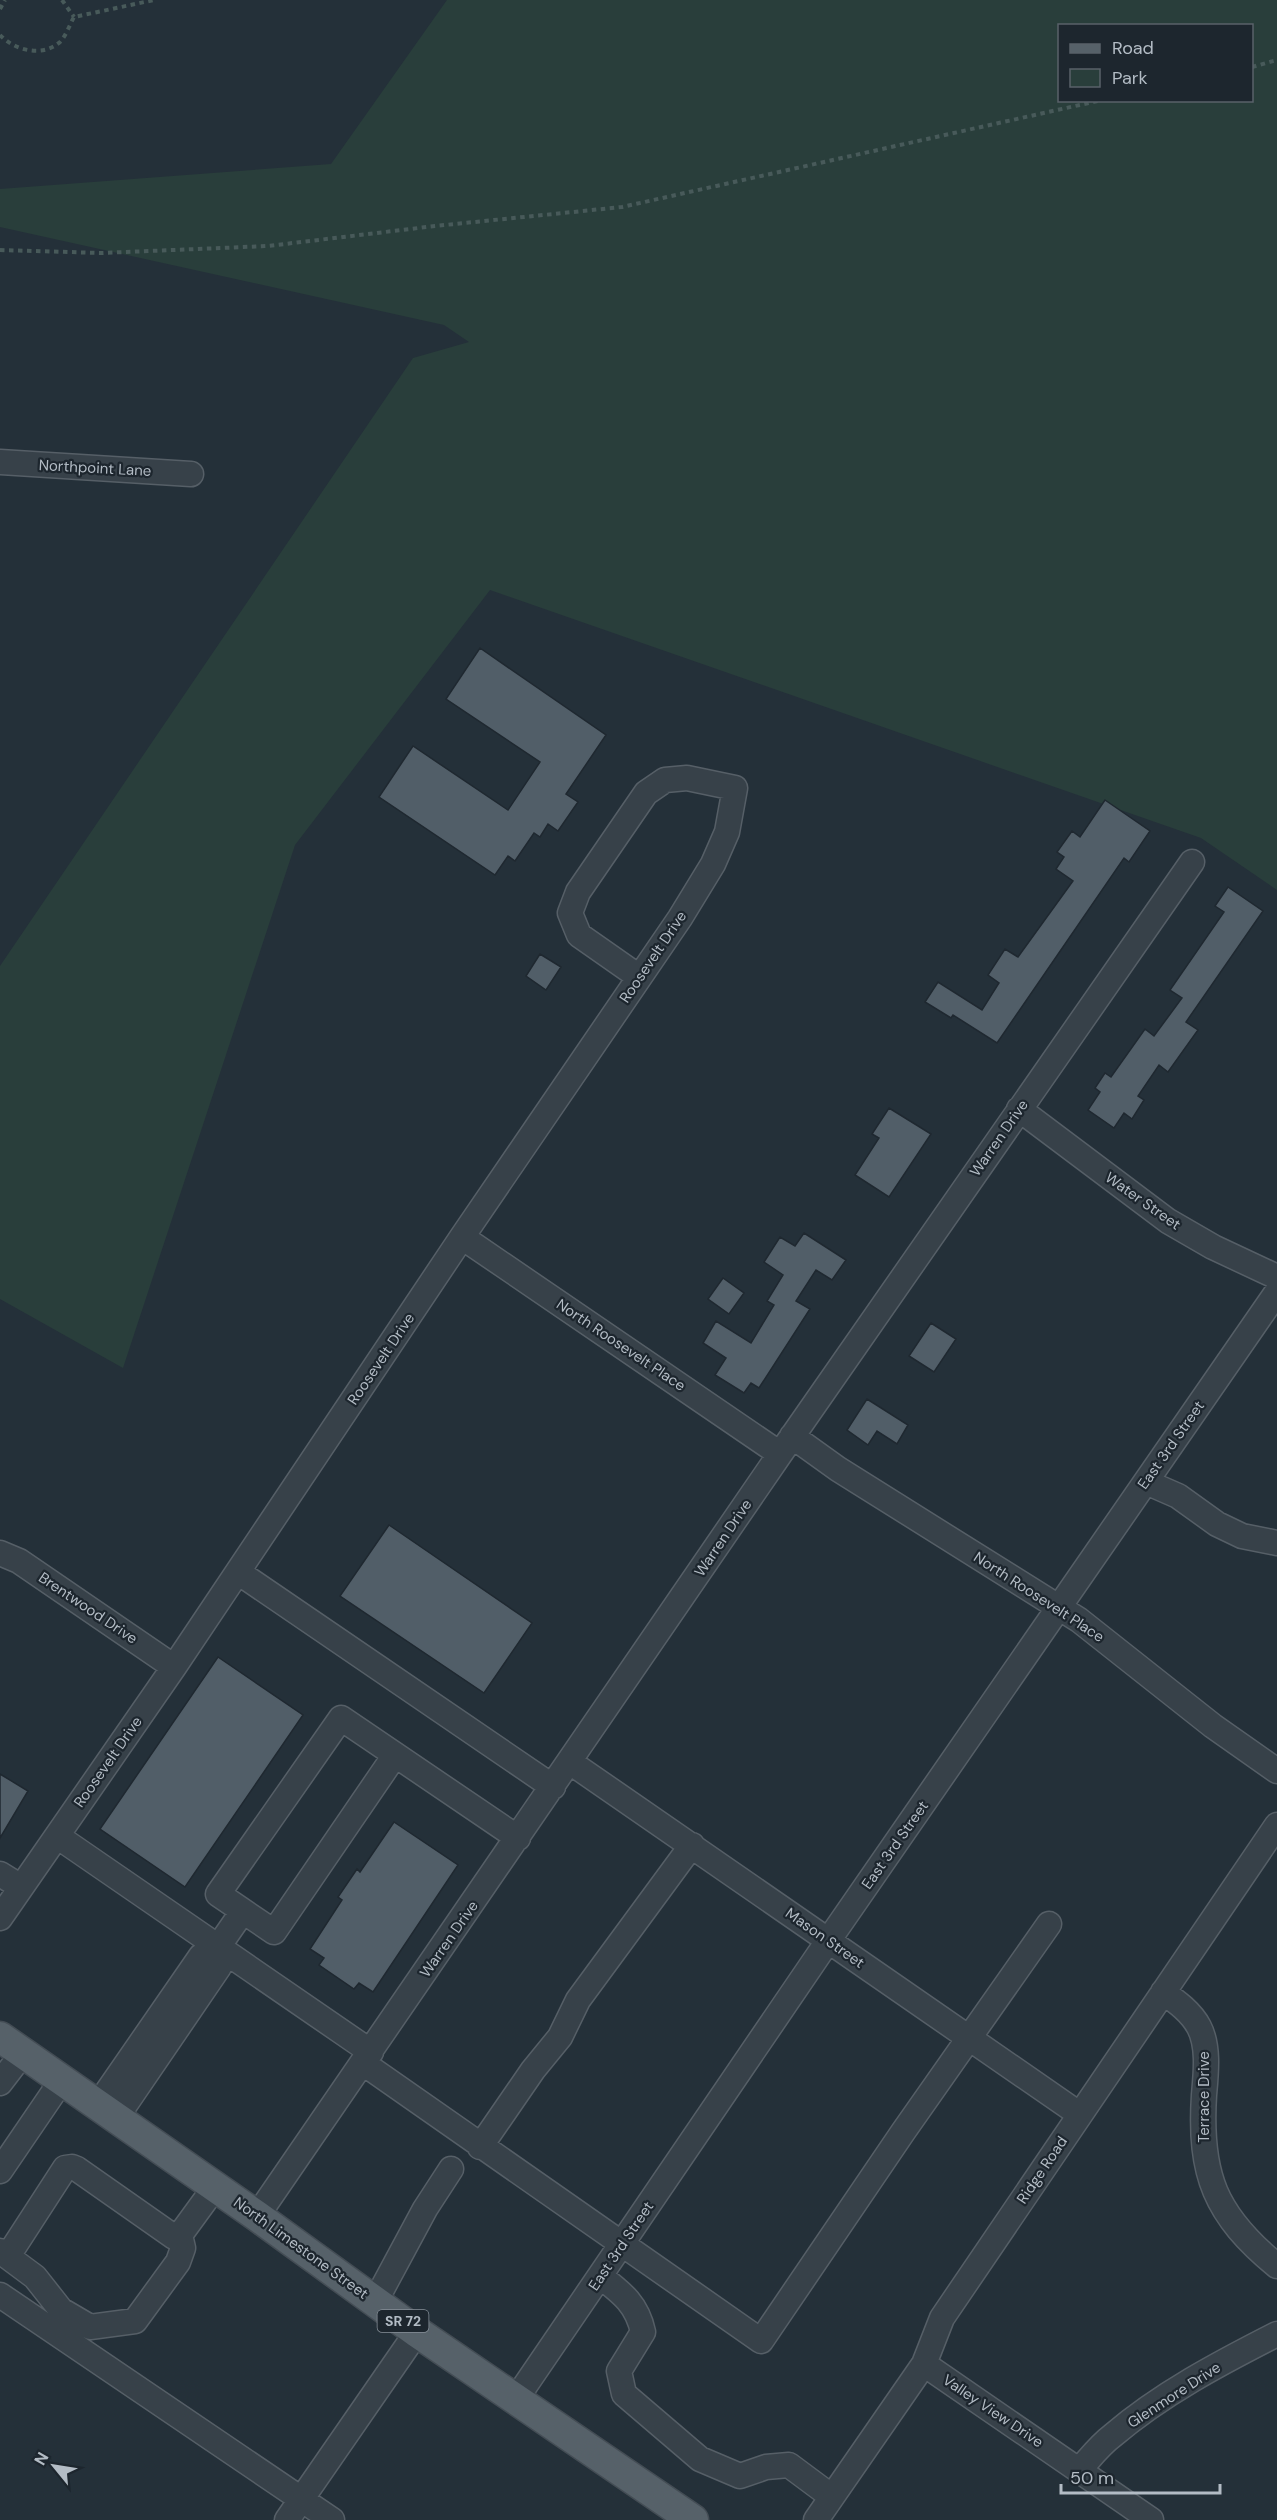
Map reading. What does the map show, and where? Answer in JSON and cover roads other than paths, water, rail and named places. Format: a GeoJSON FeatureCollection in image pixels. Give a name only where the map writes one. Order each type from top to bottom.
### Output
{"type":"FeatureCollection","features":[{"type":"Feature","properties":{"kind":"main road","name":"North Limestone Street"},"geometry":{"type":"LineString","coordinates":[[11,2044],[257,2216],[417,2332],[693,2520]]}},
{"type":"Feature","properties":{"kind":"street","name":"Northpoint Lane"},"geometry":{"type":"LineString","coordinates":[[0,462],[191,474]]}},
{"type":"Feature","properties":{"kind":"street","name":"Roosevelt Drive"},"geometry":{"type":"LineString","coordinates":[[0,1918],[174,1667],[462,1237],[680,918],[713,864],[727,832],[735,788],[687,778],[665,780],[646,793],[578,892],[570,913],[579,935],[639,977]]}},
{"type":"Feature","properties":{"kind":"street","name":"Warren Drive"},"geometry":{"type":"LineString","coordinates":[[257,2216],[786,1445],[1192,862]]}},
{"type":"Feature","properties":{"kind":"street","name":"Water Street"},"geometry":{"type":"LineString","coordinates":[[1019,1109],[1168,1221],[1213,1247],[1277,1277]]}},
{"type":"Feature","properties":{"kind":"street","name":"North Roosevelt Place"},"geometry":{"type":"LineString","coordinates":[[462,1237],[786,1445],[838,1469],[1059,1607],[1116,1648],[1213,1726],[1277,1771]]}},
{"type":"Feature","properties":{"kind":"street","name":"East 3rd Street"},"geometry":{"type":"LineString","coordinates":[[516,2399],[828,1941],[1277,1292]]}},
{"type":"Feature","properties":{"kind":"street"},"geometry":{"type":"LineString","coordinates":[[1146,1482],[1178,1496],[1217,1524],[1242,1536],[1277,1543]]}},
{"type":"Feature","properties":{"kind":"street","name":"Brentwood Drive"},"geometry":{"type":"LineString","coordinates":[[0,1553],[19,1561],[174,1667]]}},
{"type":"Feature","properties":{"kind":"street"},"geometry":{"type":"LineString","coordinates":[[238,1572],[553,1787]]}},
{"type":"Feature","properties":{"kind":"street"},"geometry":{"type":"LineString","coordinates":[[395,1755],[274,1932],[218,1894],[341,1718],[518,1838]]}},
{"type":"Feature","properties":{"kind":"street","name":"Mason Street"},"geometry":{"type":"LineString","coordinates":[[570,1762],[1079,2114]]}},
{"type":"Feature","properties":{"kind":"street","name":"Ridge Road"},"geometry":{"type":"LineString","coordinates":[[816,2520],[924,2364],[942,2318],[1277,1825]]}},
{"type":"Feature","properties":{"kind":"street"},"geometry":{"type":"LineString","coordinates":[[57,1836],[218,1947],[367,2058],[480,2147],[761,2341],[1049,1924]]}},
{"type":"Feature","properties":{"kind":"street"},"geometry":{"type":"LineString","coordinates":[[480,2147],[533,2070],[560,2037],[578,2001],[692,1845]]}},
{"type":"Feature","properties":{"kind":"street"},"geometry":{"type":"LineString","coordinates":[[0,1874],[21,1887]]}},
{"type":"Feature","properties":{"kind":"street"},"geometry":{"type":"LineString","coordinates":[[107,2112],[186,1997],[219,1967],[218,1947],[243,1911]]}},
{"type":"Feature","properties":{"kind":"street","name":"Terrace Drive"},"geometry":{"type":"LineString","coordinates":[[1163,1992],[1191,2015],[1200,2029],[1205,2047],[1202,2130],[1204,2156],[1213,2187],[1233,2224],[1277,2266]]}},
{"type":"Feature","properties":{"kind":"street"},"geometry":{"type":"LineString","coordinates":[[0,2083],[11,2044]]}},
{"type":"Feature","properties":{"kind":"street"},"geometry":{"type":"LineString","coordinates":[[0,2171],[62,2080]]}},
{"type":"Feature","properties":{"kind":"street"},"geometry":{"type":"LineString","coordinates":[[180,2235],[183,2248],[178,2262],[135,2321],[110,2326],[90,2327],[62,2310],[35,2277],[4,2254],[65,2168],[72,2167],[91,2178],[174,2237],[180,2235],[216,2187]]}},
{"type":"Feature","properties":{"kind":"street"},"geometry":{"type":"LineString","coordinates":[[375,2302],[425,2209],[450,2169]]}},
{"type":"Feature","properties":{"kind":"street"},"geometry":{"type":"LineString","coordinates":[[600,2276],[622,2293],[639,2315],[643,2332],[619,2371],[624,2394],[700,2459],[740,2476],[766,2467],[789,2465],[832,2497]]}},
{"type":"Feature","properties":{"kind":"street"},"geometry":{"type":"LineString","coordinates":[[0,2295],[332,2520]]}},
{"type":"Feature","properties":{"kind":"street"},"geometry":{"type":"LineString","coordinates":[[287,2520],[417,2332]]}},
{"type":"Feature","properties":{"kind":"street","name":"Glenmore Drive"},"geometry":{"type":"LineString","coordinates":[[1080,2469],[1111,2436],[1148,2409],[1195,2378],[1277,2334]]}},
{"type":"Feature","properties":{"kind":"street","name":"Valley View Drive"},"geometry":{"type":"LineString","coordinates":[[924,2364],[1080,2469],[1151,2520]]}}]}
